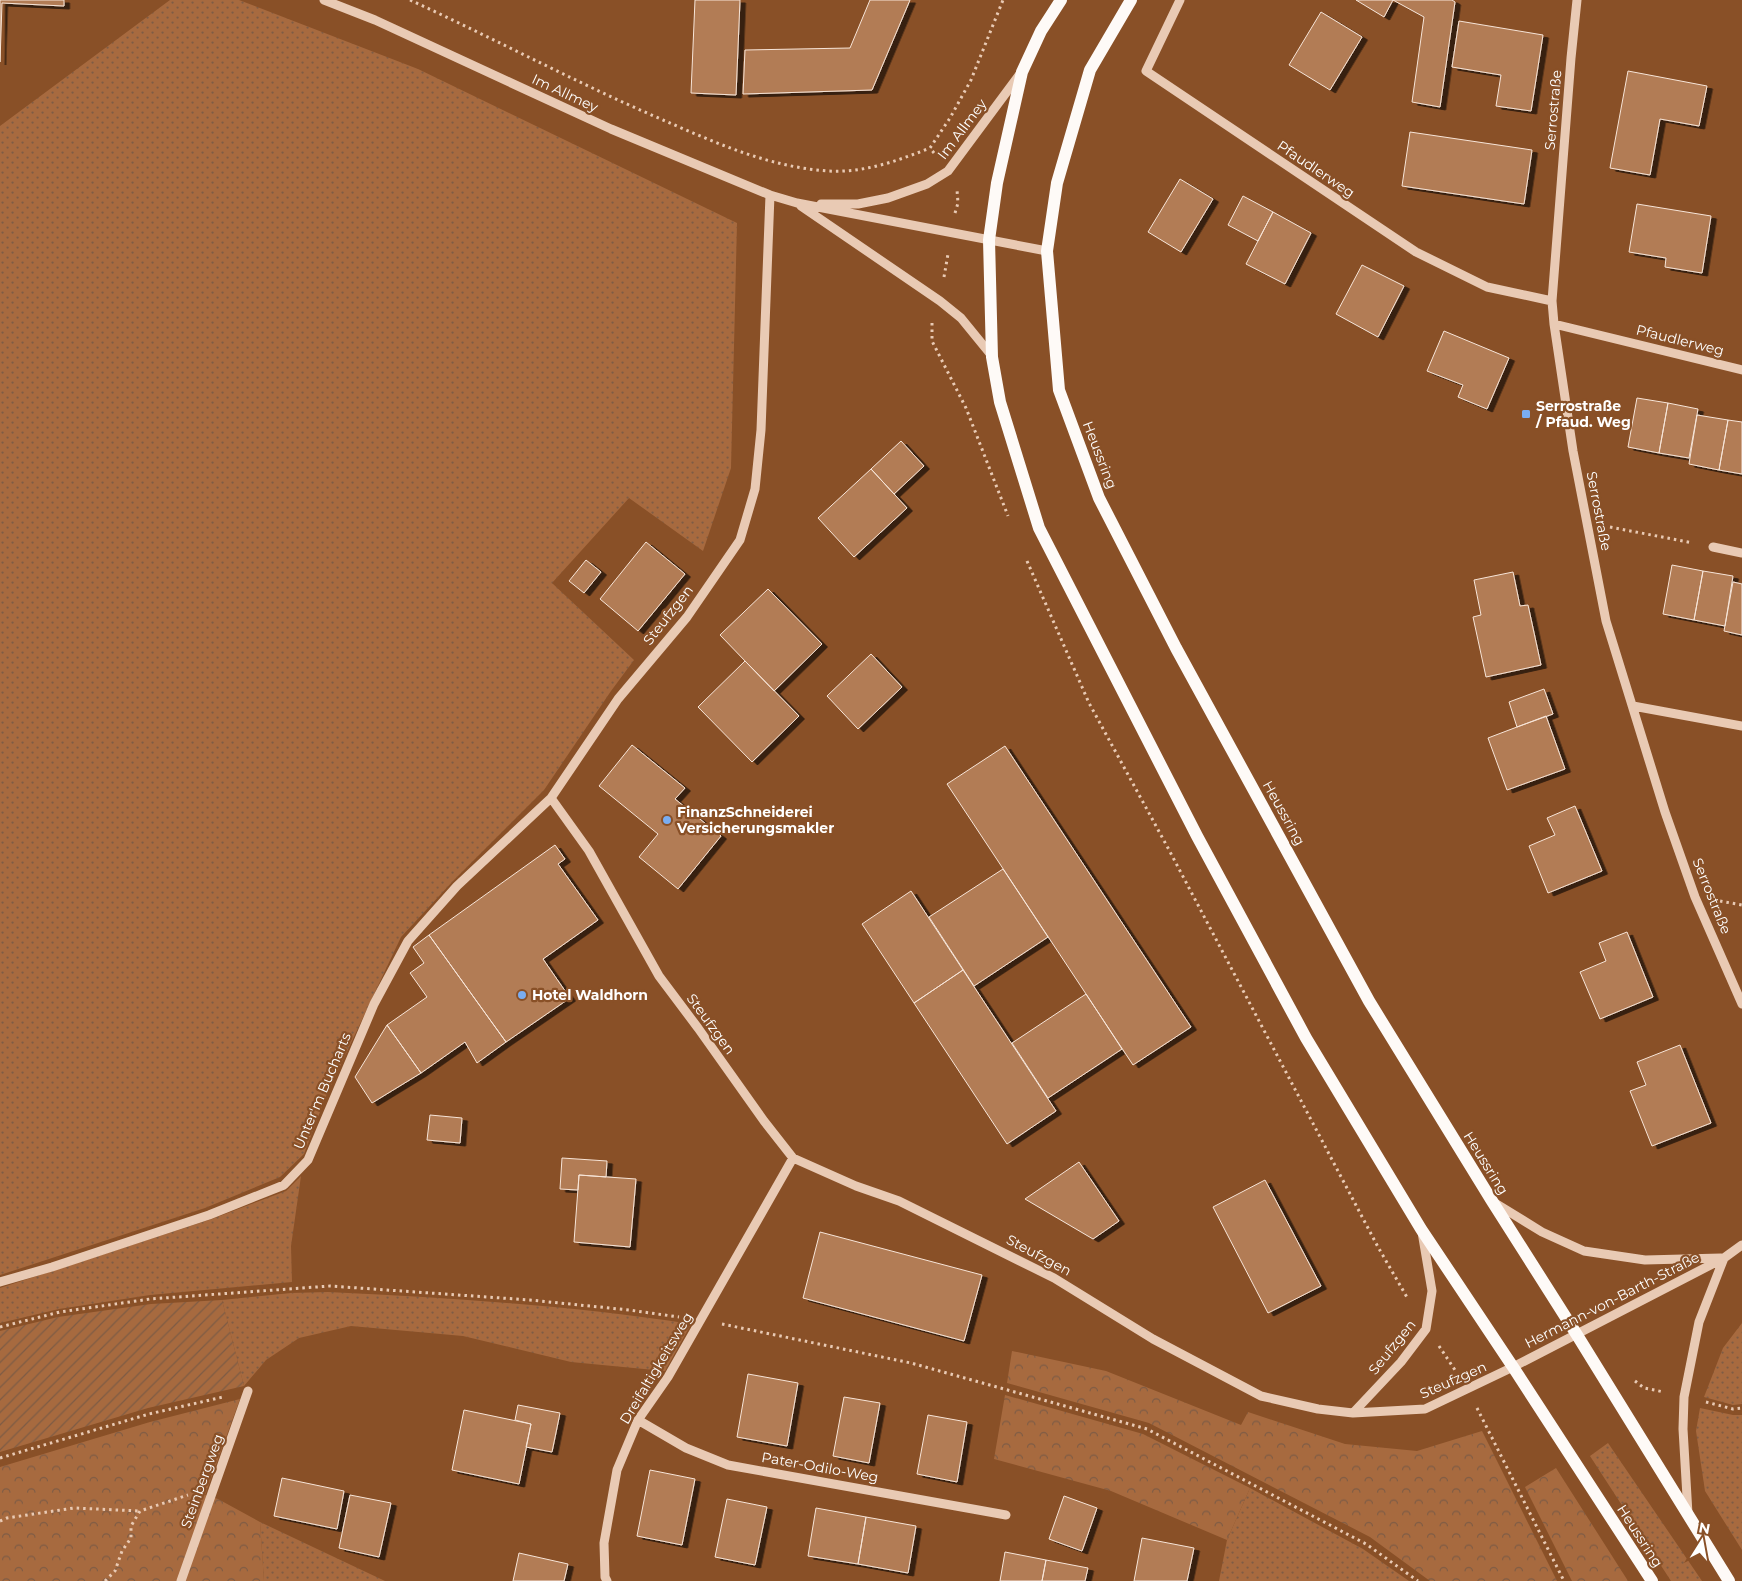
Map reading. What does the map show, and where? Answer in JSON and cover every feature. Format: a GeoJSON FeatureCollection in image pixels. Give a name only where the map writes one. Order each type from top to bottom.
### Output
{"type":"FeatureCollection","features":[{"type":"Feature","properties":{"kind":"main road","name":"Heussring"},"geometry":{"type":"LineString","coordinates":[[1061,0],[1041,31],[1022,72],[997,183],[990,240],[992,357],[1000,402],[1039,528],[1197,836],[1306,1038],[1421,1229],[1652,1581]]}},
{"type":"Feature","properties":{"kind":"main road","name":"Heussring"},"geometry":{"type":"LineString","coordinates":[[1131,0],[1090,70],[1057,183],[1047,251],[1059,390],[1100,498],[1176,648],[1369,1001],[1729,1581]]}},
{"type":"Feature","properties":{"kind":"street","name":"Im Allmey"},"geometry":{"type":"LineString","coordinates":[[324,0],[375,20],[611,129],[770,195],[797,203],[1047,251]]}},
{"type":"Feature","properties":{"kind":"street","name":"Pfaudlerweg"},"geometry":{"type":"LineString","coordinates":[[1180,0],[1146,71],[1416,252],[1487,287],[1552,301]]}},
{"type":"Feature","properties":{"kind":"street","name":"Serrostraße"},"geometry":{"type":"LineString","coordinates":[[1577,0],[1552,301],[1574,451],[1606,622],[1665,812],[1695,897],[1742,1004]]}},
{"type":"Feature","properties":{"kind":"street","name":"Im Allmey"},"geometry":{"type":"LineString","coordinates":[[797,203],[858,204],[888,198],[927,184],[948,171],[1022,72]]}},
{"type":"Feature","properties":{"kind":"street","name":"Steufzgen"},"geometry":{"type":"LineString","coordinates":[[770,195],[761,430],[755,489],[740,540],[687,617],[618,698],[551,798],[588,851],[659,976],[793,1158],[856,1186],[899,1201],[1019,1260],[1054,1278],[1152,1339],[1261,1396],[1318,1409],[1353,1413],[1425,1409],[1513,1367]]}},
{"type":"Feature","properties":{"kind":"street","name":"Im Allmey"},"geometry":{"type":"LineString","coordinates":[[797,203],[940,301],[961,318],[992,357]]}},
{"type":"Feature","properties":{"kind":"street","name":"Pfaudlerweg"},"geometry":{"type":"LineString","coordinates":[[1554,324],[1742,370]]}},
{"type":"Feature","properties":{"kind":"street"},"geometry":{"type":"LineString","coordinates":[[1713,547],[1742,553]]}},
{"type":"Feature","properties":{"kind":"street"},"geometry":{"type":"LineString","coordinates":[[1632,706],[1742,726]]}},
{"type":"Feature","properties":{"kind":"street","name":"Unter'm Bucharts"},"geometry":{"type":"LineString","coordinates":[[0,1282],[52,1267],[209,1215],[284,1185],[308,1160],[374,1004],[408,941],[457,886],[551,798]]}},
{"type":"Feature","properties":{"kind":"street","name":"Dreifaltigkeitsweg"},"geometry":{"type":"LineString","coordinates":[[607,1581],[605,1577],[604,1543],[617,1470],[638,1420],[668,1377],[793,1158]]}},
{"type":"Feature","properties":{"kind":"street","name":"Hermann-von-Barth-Straße"},"geometry":{"type":"LineString","coordinates":[[1492,1201],[1542,1232],[1584,1251],[1646,1260],[1724,1258]]}},
{"type":"Feature","properties":{"kind":"street","name":"Seufzgen"},"geometry":{"type":"LineString","coordinates":[[1353,1413],[1401,1362],[1426,1329],[1432,1291],[1421,1229]]}},
{"type":"Feature","properties":{"kind":"street","name":"Hermann-von-Barth-Straße"},"geometry":{"type":"LineString","coordinates":[[1513,1367],[1724,1258],[1742,1245]]}},
{"type":"Feature","properties":{"kind":"street","name":"Hermann-von-Barth-Straße"},"geometry":{"type":"LineString","coordinates":[[1688,1514],[1683,1428],[1684,1396],[1699,1322],[1724,1258]]}},
{"type":"Feature","properties":{"kind":"street","name":"Steinbergweg"},"geometry":{"type":"LineString","coordinates":[[181,1581],[248,1391]]}},
{"type":"Feature","properties":{"kind":"street","name":"Pater-Odilo-Weg"},"geometry":{"type":"LineString","coordinates":[[638,1420],[686,1448],[728,1465],[1006,1515]]}},
{"type":"Feature","properties":{"kind":"path"},"geometry":{"type":"LineString","coordinates":[[410,0],[416,1],[639,110],[727,148],[786,165],[829,171],[859,170],[895,162],[930,148]]}},
{"type":"Feature","properties":{"kind":"path"},"geometry":{"type":"LineString","coordinates":[[1636,532],[1670,539]]}},
{"type":"Feature","properties":{"kind":"path"},"geometry":{"type":"LineString","coordinates":[[0,1327],[60,1312],[150,1299],[330,1286],[540,1301],[629,1310],[700,1320],[911,1363],[1147,1429],[1366,1544],[1418,1581]]}},
{"type":"Feature","properties":{"kind":"path"},"geometry":{"type":"LineString","coordinates":[[1629,1376],[1644,1388],[1684,1396],[1732,1409],[1742,1408]]}},
{"type":"Feature","properties":{"kind":"path"},"geometry":{"type":"LineString","coordinates":[[1468,1389],[1564,1581]]}},
{"type":"Feature","properties":{"kind":"path"},"geometry":{"type":"LineString","coordinates":[[0,1458],[149,1414],[248,1391]]}},
{"type":"Feature","properties":{"kind":"path"},"geometry":{"type":"LineString","coordinates":[[0,1521],[7,1518],[74,1508],[140,1511],[214,1487]]}},
{"type":"Feature","properties":{"kind":"path"},"geometry":{"type":"LineString","coordinates":[[105,1581],[115,1571],[122,1551],[131,1538],[131,1526],[140,1511]]}},
{"type":"Feature","properties":{"kind":"green space"},"geometry":{"type":"Polygon","coordinates":[[[170,0],[239,0],[418,69],[737,223],[731,468],[703,551],[629,498],[552,583],[634,660],[544,790],[453,881],[401,937],[326,1096],[304,1154],[280,1177],[205,1208],[0,1275],[0,126],[170,0]]]}},
{"type":"Feature","properties":{"kind":"green space"},"geometry":{"type":"Polygon","coordinates":[[[301,1176],[291,1246],[292,1282],[150,1295],[59,1309],[0,1323],[0,1288],[212,1219],[286,1191],[301,1176]]]}},
{"type":"Feature","properties":{"kind":"green space"},"geometry":{"type":"Polygon","coordinates":[[[328,1292],[555,1307],[691,1324],[665,1371],[571,1362],[463,1336],[351,1326],[299,1338],[266,1360],[244,1386],[222,1300],[291,1293],[328,1292]]]}},
{"type":"Feature","properties":{"kind":"green space"},"geometry":{"type":"Polygon","coordinates":[[[222,1300],[244,1386],[148,1408],[0,1452],[0,1331],[58,1317],[151,1304],[222,1300]]]}},
{"type":"Feature","properties":{"kind":"green space"},"geometry":{"type":"Polygon","coordinates":[[[1742,1323],[1742,1404],[1733,1405],[1704,1397],[1723,1348],[1742,1323]]]}},
{"type":"Feature","properties":{"kind":"green space"},"geometry":{"type":"Polygon","coordinates":[[[1012,1351],[1106,1371],[1241,1425],[1248,1412],[1345,1444],[1417,1451],[1482,1431],[1557,1581],[1430,1581],[1370,1537],[1149,1423],[1007,1383],[1012,1351]]]}},
{"type":"Feature","properties":{"kind":"green space"},"geometry":{"type":"Polygon","coordinates":[[[1005,1395],[1143,1434],[1250,1488],[1227,1540],[1111,1491],[994,1459],[1005,1395]]]}},
{"type":"Feature","properties":{"kind":"green space"},"geometry":{"type":"Polygon","coordinates":[[[240,1399],[205,1495],[218,1499],[260,1522],[264,1581],[0,1581],[0,1467],[150,1422],[240,1399]]]}},
{"type":"Feature","properties":{"kind":"green space"},"geometry":{"type":"Polygon","coordinates":[[[1700,1408],[1742,1415],[1742,1550],[1705,1491],[1696,1431],[1700,1408]]]}},
{"type":"Feature","properties":{"kind":"green space"},"geometry":{"type":"Polygon","coordinates":[[[1608,1443],[1702,1581],[1671,1581],[1590,1456],[1608,1443]]]}},
{"type":"Feature","properties":{"kind":"green space"},"geometry":{"type":"Polygon","coordinates":[[[1556,1468],[1628,1581],[1572,1581],[1525,1487],[1556,1468]]]}},
{"type":"Feature","properties":{"kind":"green space"},"geometry":{"type":"Polygon","coordinates":[[[1250,1488],[1363,1549],[1409,1581],[1219,1581],[1227,1540],[1250,1488]]]}},
{"type":"Feature","properties":{"kind":"green space"},"geometry":{"type":"Polygon","coordinates":[[[260,1522],[385,1581],[264,1581],[260,1522]]]}},
{"type":"Feature","properties":{"kind":"building"},"geometry":{"type":"Polygon","coordinates":[[[0,0],[64,0],[64,6],[2,3],[0,62],[0,0]]]}},
{"type":"Feature","properties":{"kind":"building"},"geometry":{"type":"Polygon","coordinates":[[[695,0],[740,0],[736,95],[691,93],[695,0]]]}},
{"type":"Feature","properties":{"kind":"building"},"geometry":{"type":"Polygon","coordinates":[[[870,0],[910,0],[872,90],[743,94],[745,50],[850,48],[870,0]]]}},
{"type":"Feature","properties":{"kind":"building"},"geometry":{"type":"Polygon","coordinates":[[[1356,0],[1393,0],[1384,17],[1356,0]]]}},
{"type":"Feature","properties":{"kind":"building"},"geometry":{"type":"Polygon","coordinates":[[[1393,0],[1452,0],[1455,2],[1440,107],[1412,102],[1424,17],[1393,0]]]}},
{"type":"Feature","properties":{"kind":"building"},"geometry":{"type":"Polygon","coordinates":[[[1321,12],[1362,37],[1330,90],[1289,65],[1321,12]]]}},
{"type":"Feature","properties":{"kind":"building"},"geometry":{"type":"Polygon","coordinates":[[[1459,21],[1543,35],[1531,111],[1496,106],[1501,75],[1452,67],[1459,21]]]}},
{"type":"Feature","properties":{"kind":"building"},"geometry":{"type":"Polygon","coordinates":[[[1628,71],[1707,86],[1699,126],[1660,119],[1650,175],[1610,168],[1628,71]]]}},
{"type":"Feature","properties":{"kind":"building"},"geometry":{"type":"Polygon","coordinates":[[[1410,132],[1532,150],[1524,204],[1402,186],[1410,132]]]}},
{"type":"Feature","properties":{"kind":"building"},"geometry":{"type":"Polygon","coordinates":[[[1180,179],[1213,199],[1181,252],[1148,232],[1180,179]]]}},
{"type":"Feature","properties":{"kind":"building"},"geometry":{"type":"Polygon","coordinates":[[[1243,196],[1273,212],[1258,241],[1228,225],[1243,196]]]}},
{"type":"Feature","properties":{"kind":"building"},"geometry":{"type":"Polygon","coordinates":[[[1637,204],[1711,216],[1702,273],[1665,267],[1666,258],[1629,252],[1637,204]]]}},
{"type":"Feature","properties":{"kind":"building"},"geometry":{"type":"Polygon","coordinates":[[[1273,212],[1311,233],[1285,284],[1246,264],[1273,212]]]}},
{"type":"Feature","properties":{"kind":"building"},"geometry":{"type":"Polygon","coordinates":[[[1362,265],[1404,286],[1378,337],[1336,314],[1362,265]]]}},
{"type":"Feature","properties":{"kind":"building"},"geometry":{"type":"Polygon","coordinates":[[[1444,331],[1509,358],[1487,409],[1458,397],[1463,385],[1427,371],[1444,331]]]}},
{"type":"Feature","properties":{"kind":"building"},"geometry":{"type":"Polygon","coordinates":[[[1637,398],[1668,403],[1659,453],[1628,447],[1637,398]]]}},
{"type":"Feature","properties":{"kind":"building"},"geometry":{"type":"Polygon","coordinates":[[[1668,403],[1698,409],[1689,458],[1659,453],[1668,403]]]}},
{"type":"Feature","properties":{"kind":"building"},"geometry":{"type":"Polygon","coordinates":[[[1697,415],[1728,420],[1719,470],[1689,464],[1697,415]]]}},
{"type":"Feature","properties":{"kind":"building"},"geometry":{"type":"Polygon","coordinates":[[[1728,420],[1742,422],[1742,474],[1719,470],[1728,420]]]}},
{"type":"Feature","properties":{"kind":"building"},"geometry":{"type":"Polygon","coordinates":[[[901,441],[924,466],[894,494],[871,469],[901,441]]]}},
{"type":"Feature","properties":{"kind":"building"},"geometry":{"type":"Polygon","coordinates":[[[871,469],[907,508],[854,557],[818,518],[871,469]]]}},
{"type":"Feature","properties":{"kind":"building"},"geometry":{"type":"Polygon","coordinates":[[[646,542],[685,574],[638,631],[600,599],[646,542]]]}},
{"type":"Feature","properties":{"kind":"building"},"geometry":{"type":"Polygon","coordinates":[[[586,560],[601,572],[584,593],[569,581],[586,560]]]}},
{"type":"Feature","properties":{"kind":"building"},"geometry":{"type":"Polygon","coordinates":[[[1672,565],[1703,571],[1694,620],[1663,614],[1672,565]]]}},
{"type":"Feature","properties":{"kind":"building"},"geometry":{"type":"Polygon","coordinates":[[[1703,571],[1733,576],[1725,626],[1694,620],[1703,571]]]}},
{"type":"Feature","properties":{"kind":"building"},"geometry":{"type":"Polygon","coordinates":[[[1513,572],[1520,606],[1528,605],[1541,665],[1486,677],[1473,617],[1481,615],[1474,580],[1513,572]]]}},
{"type":"Feature","properties":{"kind":"building"},"geometry":{"type":"Polygon","coordinates":[[[1733,582],[1742,584],[1742,635],[1724,631],[1733,582]]]}},
{"type":"Feature","properties":{"kind":"building"},"geometry":{"type":"Polygon","coordinates":[[[768,589],[822,644],[774,691],[720,635],[768,589]]]}},
{"type":"Feature","properties":{"kind":"building"},"geometry":{"type":"Polygon","coordinates":[[[871,654],[902,687],[858,729],[827,696],[871,654]]]}},
{"type":"Feature","properties":{"kind":"building"},"geometry":{"type":"Polygon","coordinates":[[[745,661],[799,716],[752,762],[698,707],[745,661]]]}},
{"type":"Feature","properties":{"kind":"building"},"geometry":{"type":"Polygon","coordinates":[[[1544,689],[1553,714],[1517,727],[1509,702],[1544,689]]]}},
{"type":"Feature","properties":{"kind":"building"},"geometry":{"type":"Polygon","coordinates":[[[1546,716],[1565,769],[1507,790],[1488,738],[1546,716]]]}},
{"type":"Feature","properties":{"kind":"building"},"geometry":{"type":"Polygon","coordinates":[[[632,745],[685,788],[675,799],[721,836],[678,889],[639,857],[658,834],[599,786],[632,745]]]}},
{"type":"Feature","properties":{"kind":"building"},"geometry":{"type":"Polygon","coordinates":[[[1005,746],[1191,1027],[1133,1065],[947,784],[1005,746]]]}},
{"type":"Feature","properties":{"kind":"building"},"geometry":{"type":"Polygon","coordinates":[[[1575,806],[1602,871],[1548,893],[1529,846],[1555,835],[1547,818],[1575,806]]]}},
{"type":"Feature","properties":{"kind":"building"},"geometry":{"type":"Polygon","coordinates":[[[555,845],[565,859],[558,864],[598,920],[543,959],[570,998],[506,1042],[429,935],[555,845]]]}},
{"type":"Feature","properties":{"kind":"building"},"geometry":{"type":"Polygon","coordinates":[[[1003,869],[1048,937],[974,986],[929,917],[1003,869]]]}},
{"type":"Feature","properties":{"kind":"building"},"geometry":{"type":"Polygon","coordinates":[[[911,891],[963,970],[914,1003],[862,924],[911,891]]]}},
{"type":"Feature","properties":{"kind":"building"},"geometry":{"type":"Polygon","coordinates":[[[1627,932],[1653,997],[1600,1019],[1580,972],[1606,961],[1599,943],[1627,932]]]}},
{"type":"Feature","properties":{"kind":"building"},"geometry":{"type":"Polygon","coordinates":[[[429,935],[506,1042],[477,1063],[465,1042],[421,1073],[387,1025],[427,997],[410,973],[424,963],[413,947],[429,935]]]}},
{"type":"Feature","properties":{"kind":"building"},"geometry":{"type":"Polygon","coordinates":[[[963,970],[1056,1111],[1007,1144],[914,1003],[963,970]]]}},
{"type":"Feature","properties":{"kind":"building"},"geometry":{"type":"Polygon","coordinates":[[[1086,994],[1122,1049],[1048,1098],[1012,1043],[1086,994]]]}},
{"type":"Feature","properties":{"kind":"building"},"geometry":{"type":"Polygon","coordinates":[[[387,1025],[421,1073],[372,1103],[355,1077],[387,1025]]]}},
{"type":"Feature","properties":{"kind":"building"},"geometry":{"type":"Polygon","coordinates":[[[1680,1045],[1711,1123],[1652,1146],[1630,1091],[1646,1085],[1637,1062],[1680,1045]]]}},
{"type":"Feature","properties":{"kind":"building"},"geometry":{"type":"Polygon","coordinates":[[[430,1115],[462,1118],[460,1143],[427,1140],[430,1115]]]}},
{"type":"Feature","properties":{"kind":"building"},"geometry":{"type":"Polygon","coordinates":[[[562,1158],[607,1161],[606,1177],[579,1175],[578,1190],[560,1189],[562,1158]]]}},
{"type":"Feature","properties":{"kind":"building"},"geometry":{"type":"Polygon","coordinates":[[[1079,1162],[1119,1221],[1093,1239],[1025,1199],[1079,1162]]]}},
{"type":"Feature","properties":{"kind":"building"},"geometry":{"type":"Polygon","coordinates":[[[579,1175],[636,1179],[630,1247],[574,1242],[579,1175]]]}},
{"type":"Feature","properties":{"kind":"building"},"geometry":{"type":"Polygon","coordinates":[[[1265,1180],[1321,1286],[1268,1313],[1213,1207],[1265,1180]]]}},
{"type":"Feature","properties":{"kind":"building"},"geometry":{"type":"Polygon","coordinates":[[[820,1232],[982,1275],[964,1341],[803,1298],[820,1232]]]}},
{"type":"Feature","properties":{"kind":"building"},"geometry":{"type":"Polygon","coordinates":[[[748,1374],[798,1383],[787,1446],[737,1437],[748,1374]]]}},
{"type":"Feature","properties":{"kind":"building"},"geometry":{"type":"Polygon","coordinates":[[[844,1397],[880,1403],[869,1463],[833,1456],[844,1397]]]}},
{"type":"Feature","properties":{"kind":"building"},"geometry":{"type":"Polygon","coordinates":[[[518,1405],[560,1413],[552,1452],[526,1447],[531,1424],[515,1420],[518,1405]]]}},
{"type":"Feature","properties":{"kind":"building"},"geometry":{"type":"Polygon","coordinates":[[[464,1410],[531,1424],[519,1484],[452,1470],[464,1410]]]}},
{"type":"Feature","properties":{"kind":"building"},"geometry":{"type":"Polygon","coordinates":[[[928,1415],[967,1422],[957,1482],[917,1474],[928,1415]]]}},
{"type":"Feature","properties":{"kind":"building"},"geometry":{"type":"Polygon","coordinates":[[[650,1470],[695,1479],[682,1545],[637,1536],[650,1470]]]}},
{"type":"Feature","properties":{"kind":"building"},"geometry":{"type":"Polygon","coordinates":[[[282,1478],[344,1491],[337,1529],[274,1516],[282,1478]]]}},
{"type":"Feature","properties":{"kind":"building"},"geometry":{"type":"Polygon","coordinates":[[[350,1495],[391,1503],[379,1557],[339,1548],[350,1495]]]}},
{"type":"Feature","properties":{"kind":"building"},"geometry":{"type":"Polygon","coordinates":[[[1064,1496],[1097,1508],[1082,1551],[1049,1539],[1064,1496]]]}},
{"type":"Feature","properties":{"kind":"building"},"geometry":{"type":"Polygon","coordinates":[[[727,1499],[767,1507],[755,1565],[715,1557],[727,1499]]]}},
{"type":"Feature","properties":{"kind":"building"},"geometry":{"type":"Polygon","coordinates":[[[816,1508],[866,1517],[858,1564],[808,1556],[816,1508]]]}},
{"type":"Feature","properties":{"kind":"building"},"geometry":{"type":"Polygon","coordinates":[[[866,1517],[916,1526],[908,1573],[858,1564],[866,1517]]]}},
{"type":"Feature","properties":{"kind":"building"},"geometry":{"type":"Polygon","coordinates":[[[1142,1538],[1194,1548],[1187,1581],[1134,1581],[1142,1538]]]}},
{"type":"Feature","properties":{"kind":"building"},"geometry":{"type":"Polygon","coordinates":[[[1005,1552],[1046,1560],[1042,1581],[1000,1581],[1005,1552]]]}},
{"type":"Feature","properties":{"kind":"building"},"geometry":{"type":"Polygon","coordinates":[[[519,1553],[568,1564],[564,1581],[513,1581],[519,1553]]]}},
{"type":"Feature","properties":{"kind":"building"},"geometry":{"type":"Polygon","coordinates":[[[1046,1560],[1088,1568],[1085,1581],[1042,1581],[1046,1560]]]}},
{"type":"Feature","properties":{"kind":"place","name":"Serrostraße / Pfaud. Weg"},"geometry":{"type":"Point","coordinates":[1526,414]}},
{"type":"Feature","properties":{"kind":"place","name":"FinanzSchneiderei Versicherungsmakler"},"geometry":{"type":"Point","coordinates":[667,820]}},
{"type":"Feature","properties":{"kind":"place","name":"Hotel Waldhorn"},"geometry":{"type":"Point","coordinates":[522,995]}}]}
